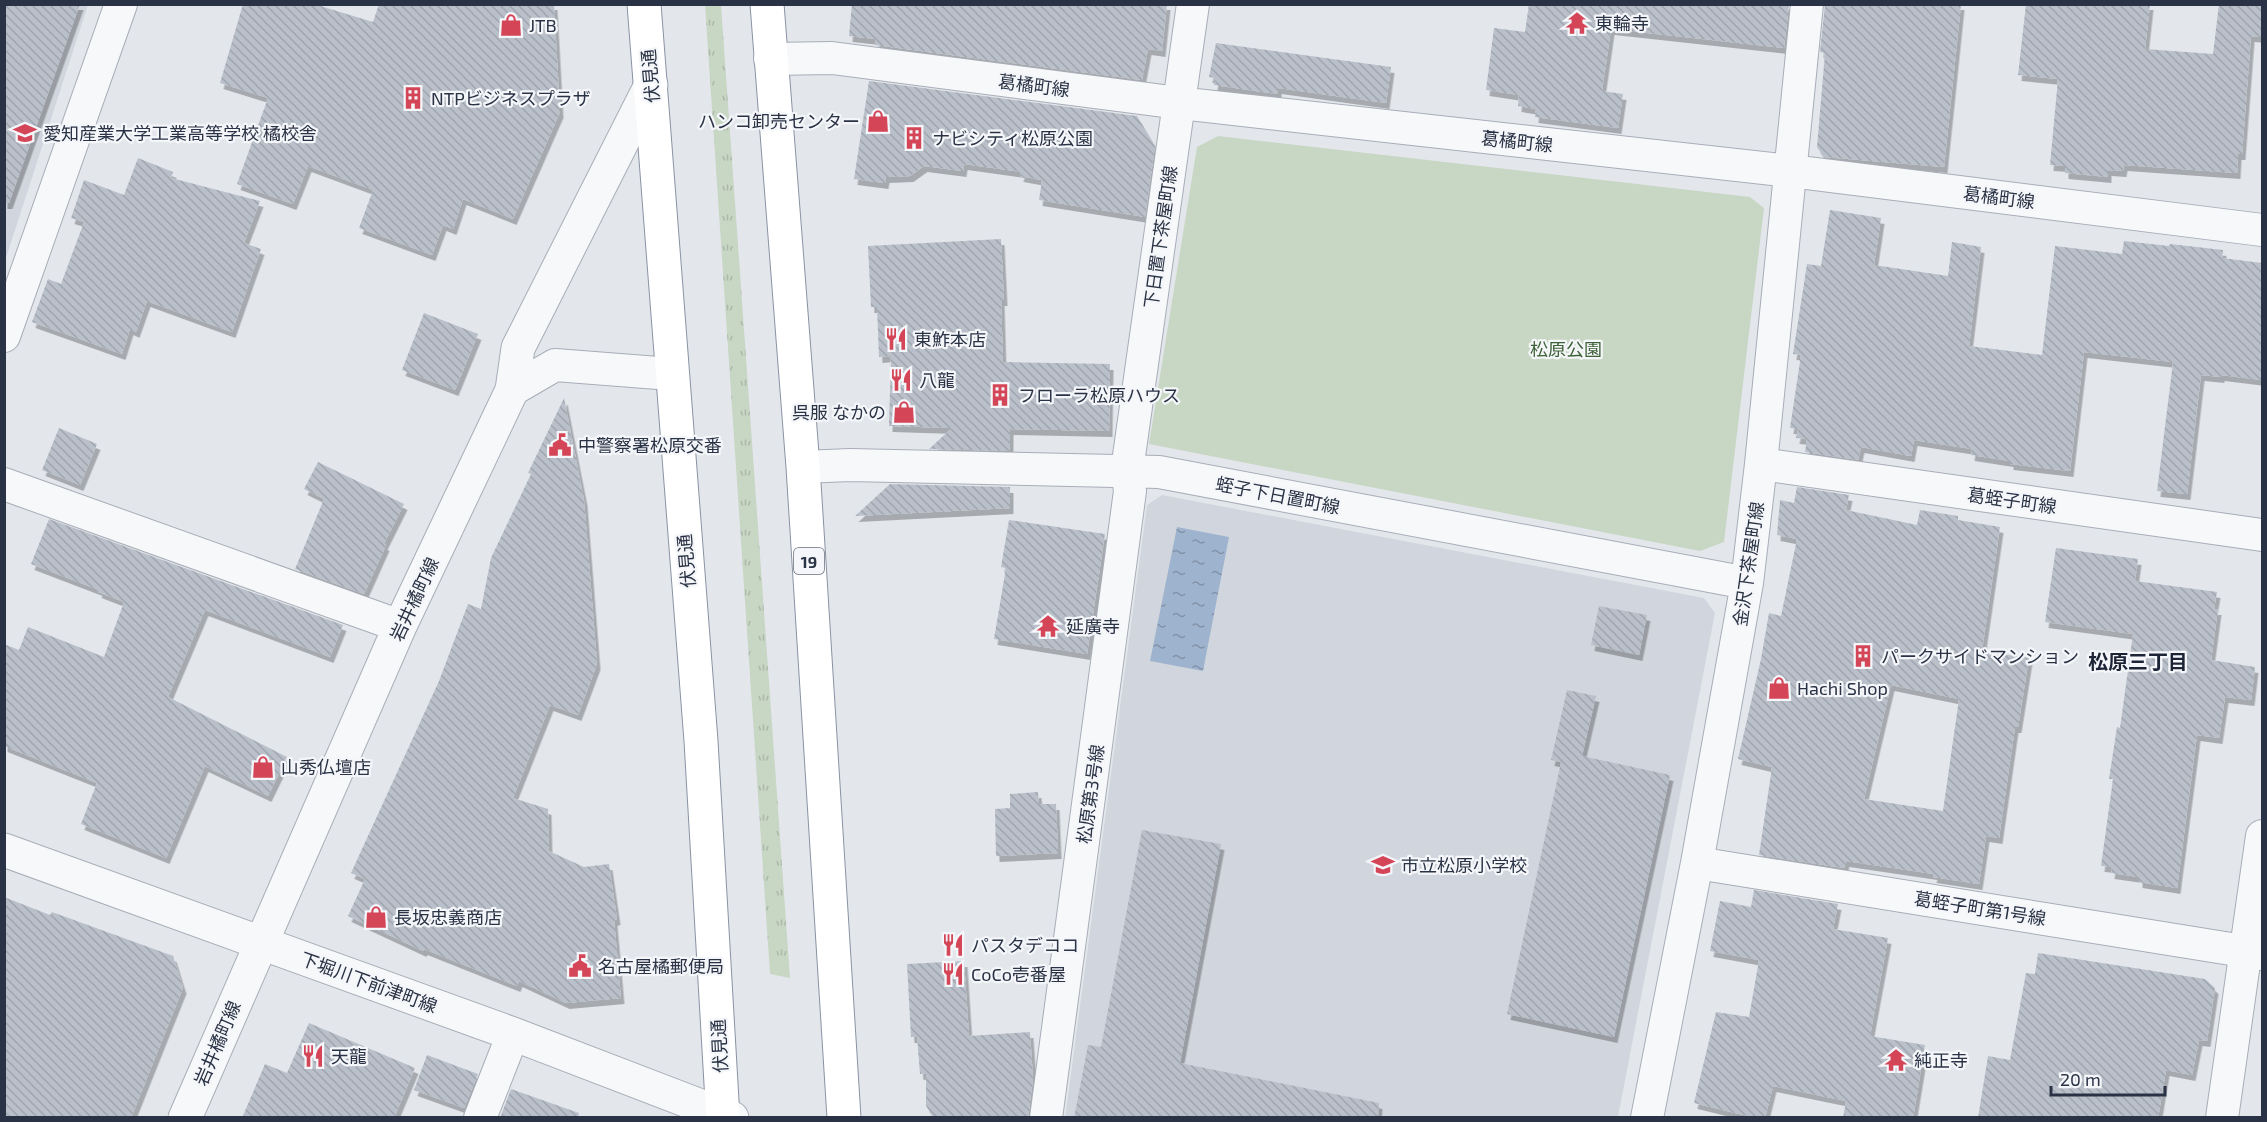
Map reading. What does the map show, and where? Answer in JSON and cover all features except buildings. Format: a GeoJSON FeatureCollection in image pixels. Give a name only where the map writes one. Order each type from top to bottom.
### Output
{"type":"FeatureCollection","features":[{"type":"Feature","properties":{"kind":"highway","name":"伏見通"},"geometry":{"type":"LineString","coordinates":[[644,4],[701,741],[726,1117]]}},
{"type":"Feature","properties":{"kind":"highway","name":"19"},"geometry":{"type":"LineString","coordinates":[[767,4],[803,467],[844,1118]]}},
{"type":"Feature","properties":{"kind":"street"},"geometry":{"type":"LineString","coordinates":[[4,336],[121,4]]}},
{"type":"Feature","properties":{"kind":"street","name":"下日置下茶屋町線"},"geometry":{"type":"LineString","coordinates":[[1127,470],[1192,4]]}},
{"type":"Feature","properties":{"kind":"street","name":"金沢下茶屋町線"},"geometry":{"type":"LineString","coordinates":[[1647,1118],[1697,863],[1747,583],[1807,4]]}},
{"type":"Feature","properties":{"kind":"street","name":"葛橘町線"},"geometry":{"type":"LineString","coordinates":[[770,59],[832,58],[1179,104],[1791,171],[2262,230]]}},
{"type":"Feature","properties":{"kind":"street","name":"岩井橘町線"},"geometry":{"type":"LineString","coordinates":[[185,1118],[400,626],[512,390],[518,348],[651,86]]}},
{"type":"Feature","properties":{"kind":"street"},"geometry":{"type":"LineString","coordinates":[[512,390],[555,365],[671,374]]}},
{"type":"Feature","properties":{"kind":"street","name":"葛蛭子町線"},"geometry":{"type":"LineString","coordinates":[[1761,464],[2262,536]]}},
{"type":"Feature","properties":{"kind":"street","name":"蛭子下日置町線"},"geometry":{"type":"LineString","coordinates":[[803,467],[850,465],[1159,472],[1747,583]]}},
{"type":"Feature","properties":{"kind":"street","name":"松原第3号線"},"geometry":{"type":"LineString","coordinates":[[1046,1118],[1129,502],[1127,470]]}},
{"type":"Feature","properties":{"kind":"street"},"geometry":{"type":"LineString","coordinates":[[4,484],[400,626]]}},
{"type":"Feature","properties":{"kind":"street"},"geometry":{"type":"LineString","coordinates":[[2223,1118],[2255,953],[2262,836]]}},
{"type":"Feature","properties":{"kind":"street","name":"下堀川下前津町線"},"geometry":{"type":"LineString","coordinates":[[4,850],[513,1035],[726,1117]]}},
{"type":"Feature","properties":{"kind":"street","name":"葛蛭子町第1号線"},"geometry":{"type":"LineString","coordinates":[[1697,863],[2255,953]]}},
{"type":"Feature","properties":{"kind":"street"},"geometry":{"type":"LineString","coordinates":[[480,1118],[513,1035]]}},
{"type":"Feature","properties":{"kind":"shaded area","name":"愛知産業大学工業高等学校 橘校舎"},"geometry":{"type":"Polygon","coordinates":[[[5,5],[88,5],[5,261],[5,5]]]}},
{"type":"Feature","properties":{"kind":"shaded area","name":"市立松原小学校"},"geometry":{"type":"Polygon","coordinates":[[[1162,495],[1704,598],[1715,613],[1618,1117],[1065,1118],[1147,505],[1162,495]]]}},
{"type":"Feature","properties":{"kind":"green space"},"geometry":{"type":"Polygon","coordinates":[[[705,5],[721,5],[790,978],[770,974],[705,5]]]}},
{"type":"Feature","properties":{"kind":"green space","name":"松原公園"},"geometry":{"type":"Polygon","coordinates":[[[1218,136],[1750,197],[1764,208],[1724,542],[1700,551],[1149,444],[1197,147],[1218,136]]]}},
{"type":"Feature","properties":{"kind":"water"},"geometry":{"type":"Polygon","coordinates":[[[1177,527],[1229,537],[1203,671],[1150,661],[1177,527]]]}},
{"type":"Feature","properties":{"kind":"place","name":"東輪寺"},"geometry":{"type":"Point","coordinates":[1577,23]}},
{"type":"Feature","properties":{"kind":"place","name":"JTB"},"geometry":{"type":"Point","coordinates":[511,25]}},
{"type":"Feature","properties":{"kind":"place","name":"NTPビジネスプラザ"},"geometry":{"type":"Point","coordinates":[413,98]}},
{"type":"Feature","properties":{"kind":"place","name":"ハンコ卸売センター"},"geometry":{"type":"Point","coordinates":[878,121]}},
{"type":"Feature","properties":{"kind":"place","name":"愛知産業大学工業高等学校 橘校舎"},"geometry":{"type":"Point","coordinates":[25,133]}},
{"type":"Feature","properties":{"kind":"place","name":"ナビシティ松原公園"},"geometry":{"type":"Point","coordinates":[914,138]}},
{"type":"Feature","properties":{"kind":"place","name":"東鮓本店"},"geometry":{"type":"Point","coordinates":[896,339]}},
{"type":"Feature","properties":{"kind":"place","name":"八龍"},"geometry":{"type":"Point","coordinates":[901,380]}},
{"type":"Feature","properties":{"kind":"place","name":"フローラ松原ハウス"},"geometry":{"type":"Point","coordinates":[1000,395]}},
{"type":"Feature","properties":{"kind":"place","name":"呉服 なかの"},"geometry":{"type":"Point","coordinates":[904,412]}},
{"type":"Feature","properties":{"kind":"place","name":"中警察署松原交番"},"geometry":{"type":"Point","coordinates":[560,445]}},
{"type":"Feature","properties":{"kind":"place","name":"延廣寺"},"geometry":{"type":"Point","coordinates":[1048,626]}},
{"type":"Feature","properties":{"kind":"place","name":"パークサイドマンション"},"geometry":{"type":"Point","coordinates":[1863,656]}},
{"type":"Feature","properties":{"kind":"place","name":"Hachi Shop"},"geometry":{"type":"Point","coordinates":[1779,688]}},
{"type":"Feature","properties":{"kind":"place","name":"山秀仏壇店"},"geometry":{"type":"Point","coordinates":[263,767]}},
{"type":"Feature","properties":{"kind":"place","name":"市立松原小学校"},"geometry":{"type":"Point","coordinates":[1383,865]}},
{"type":"Feature","properties":{"kind":"place","name":"長坂忠義商店"},"geometry":{"type":"Point","coordinates":[376,917]}},
{"type":"Feature","properties":{"kind":"place","name":"パスタデココ"},"geometry":{"type":"Point","coordinates":[953,945]}},
{"type":"Feature","properties":{"kind":"place","name":"名古屋橘郵便局"},"geometry":{"type":"Point","coordinates":[580,966]}},
{"type":"Feature","properties":{"kind":"place","name":"CoCo壱番屋"},"geometry":{"type":"Point","coordinates":[953,974]}},
{"type":"Feature","properties":{"kind":"place","name":"天龍"},"geometry":{"type":"Point","coordinates":[313,1056]}},
{"type":"Feature","properties":{"kind":"place","name":"純正寺"},"geometry":{"type":"Point","coordinates":[1896,1060]}},
{"type":"Feature","properties":{"kind":"district","name":"松原三丁目"},"geometry":{"type":"Point","coordinates":[2138,661]}}]}
